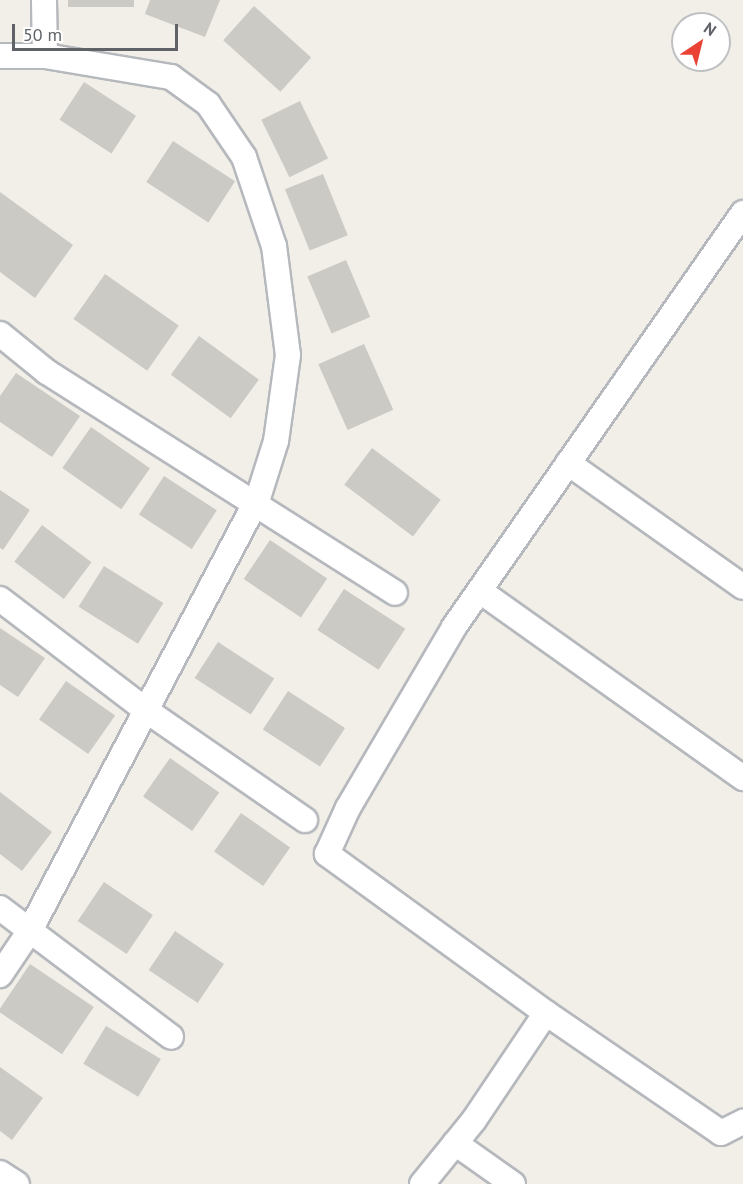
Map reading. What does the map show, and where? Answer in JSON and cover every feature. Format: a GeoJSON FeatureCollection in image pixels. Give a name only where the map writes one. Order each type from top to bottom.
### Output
{"type":"FeatureCollection","features":[{"type":"Feature","properties":{"kind":"street"},"geometry":{"type":"LineString","coordinates":[[44,0],[45,56]]}},
{"type":"Feature","properties":{"kind":"street"},"geometry":{"type":"LineString","coordinates":[[0,56],[45,56],[171,77],[208,104],[244,157],[274,246],[288,355],[276,441],[255,504],[29,932],[0,975]]}},
{"type":"Feature","properties":{"kind":"street"},"geometry":{"type":"LineString","coordinates":[[743,213],[480,591],[348,808],[327,854],[546,1013],[721,1133],[743,1122]]}},
{"type":"Feature","properties":{"kind":"street"},"geometry":{"type":"LineString","coordinates":[[0,334],[47,372],[395,593]]}},
{"type":"Feature","properties":{"kind":"street"},"geometry":{"type":"LineString","coordinates":[[568,463],[743,587]]}},
{"type":"Feature","properties":{"kind":"street"},"geometry":{"type":"LineString","coordinates":[[480,591],[743,778]]}},
{"type":"Feature","properties":{"kind":"street"},"geometry":{"type":"LineString","coordinates":[[0,599],[147,711],[305,820]]}},
{"type":"Feature","properties":{"kind":"street"},"geometry":{"type":"LineString","coordinates":[[0,908],[171,1037]]}},
{"type":"Feature","properties":{"kind":"street"},"geometry":{"type":"LineString","coordinates":[[422,1184],[455,1143],[546,1013]]}},
{"type":"Feature","properties":{"kind":"street"},"geometry":{"type":"LineString","coordinates":[[455,1143],[513,1184]]}},
{"type":"Feature","properties":{"kind":"street"},"geometry":{"type":"LineString","coordinates":[[0,1173],[17,1184]]}},
{"type":"Feature","properties":{"kind":"building"},"geometry":{"type":"Polygon","coordinates":[[[68,0],[134,0],[134,7],[68,7],[68,0]]]}},
{"type":"Feature","properties":{"kind":"building"},"geometry":{"type":"Polygon","coordinates":[[[150,0],[220,0],[205,37],[145,14],[150,0]]]}},
{"type":"Feature","properties":{"kind":"building"},"geometry":{"type":"Polygon","coordinates":[[[254,6],[311,58],[280,92],[223,40],[254,6]]]}},
{"type":"Feature","properties":{"kind":"building"},"geometry":{"type":"Polygon","coordinates":[[[84,82],[136,116],[111,154],[59,120],[84,82]]]}},
{"type":"Feature","properties":{"kind":"building"},"geometry":{"type":"Polygon","coordinates":[[[300,101],[328,159],[289,177],[261,120],[300,101]]]}},
{"type":"Feature","properties":{"kind":"building"},"geometry":{"type":"Polygon","coordinates":[[[173,141],[235,181],[208,222],[146,182],[173,141]]]}},
{"type":"Feature","properties":{"kind":"building"},"geometry":{"type":"Polygon","coordinates":[[[323,174],[348,235],[310,251],[285,189],[323,174]]]}},
{"type":"Feature","properties":{"kind":"building"},"geometry":{"type":"Polygon","coordinates":[[[0,192],[73,245],[35,298],[0,272],[0,192]]]}},
{"type":"Feature","properties":{"kind":"building"},"geometry":{"type":"Polygon","coordinates":[[[346,260],[370,317],[332,333],[307,276],[346,260]]]}},
{"type":"Feature","properties":{"kind":"building"},"geometry":{"type":"Polygon","coordinates":[[[105,274],[179,326],[147,371],[73,319],[105,274]]]}},
{"type":"Feature","properties":{"kind":"building"},"geometry":{"type":"Polygon","coordinates":[[[199,336],[259,379],[231,418],[171,375],[199,336]]]}},
{"type":"Feature","properties":{"kind":"building"},"geometry":{"type":"Polygon","coordinates":[[[364,344],[393,410],[348,430],[318,364],[364,344]]]}},
{"type":"Feature","properties":{"kind":"building"},"geometry":{"type":"Polygon","coordinates":[[[16,373],[80,416],[52,457],[0,422],[0,396],[16,373]]]}},
{"type":"Feature","properties":{"kind":"building"},"geometry":{"type":"Polygon","coordinates":[[[91,427],[150,468],[121,509],[62,468],[91,427]]]}},
{"type":"Feature","properties":{"kind":"building"},"geometry":{"type":"Polygon","coordinates":[[[372,448],[441,500],[413,536],[344,485],[372,448]]]}},
{"type":"Feature","properties":{"kind":"building"},"geometry":{"type":"Polygon","coordinates":[[[164,476],[217,510],[192,549],[139,515],[164,476]]]}},
{"type":"Feature","properties":{"kind":"building"},"geometry":{"type":"Polygon","coordinates":[[[0,490],[30,510],[3,550],[0,548],[0,490]]]}},
{"type":"Feature","properties":{"kind":"building"},"geometry":{"type":"Polygon","coordinates":[[[42,525],[92,562],[64,599],[14,562],[42,525]]]}},
{"type":"Feature","properties":{"kind":"building"},"geometry":{"type":"Polygon","coordinates":[[[270,540],[327,579],[301,618],[244,579],[270,540]]]}},
{"type":"Feature","properties":{"kind":"building"},"geometry":{"type":"Polygon","coordinates":[[[104,566],[163,603],[138,644],[79,607],[104,566]]]}},
{"type":"Feature","properties":{"kind":"building"},"geometry":{"type":"Polygon","coordinates":[[[344,589],[405,629],[379,670],[317,630],[344,589]]]}},
{"type":"Feature","properties":{"kind":"building"},"geometry":{"type":"Polygon","coordinates":[[[0,628],[45,658],[18,697],[0,685],[0,628]]]}},
{"type":"Feature","properties":{"kind":"building"},"geometry":{"type":"Polygon","coordinates":[[[218,642],[274,678],[251,715],[195,678],[218,642]]]}},
{"type":"Feature","properties":{"kind":"building"},"geometry":{"type":"Polygon","coordinates":[[[66,681],[115,715],[88,754],[39,720],[66,681]]]}},
{"type":"Feature","properties":{"kind":"building"},"geometry":{"type":"Polygon","coordinates":[[[288,691],[345,728],[320,767],[263,730],[288,691]]]}},
{"type":"Feature","properties":{"kind":"building"},"geometry":{"type":"Polygon","coordinates":[[[170,758],[219,792],[192,831],[143,797],[170,758]]]}},
{"type":"Feature","properties":{"kind":"building"},"geometry":{"type":"Polygon","coordinates":[[[0,792],[52,832],[22,871],[0,854],[0,792]]]}},
{"type":"Feature","properties":{"kind":"building"},"geometry":{"type":"Polygon","coordinates":[[[241,813],[290,847],[263,886],[214,852],[241,813]]]}},
{"type":"Feature","properties":{"kind":"building"},"geometry":{"type":"Polygon","coordinates":[[[104,882],[153,915],[127,954],[78,921],[104,882]]]}},
{"type":"Feature","properties":{"kind":"building"},"geometry":{"type":"Polygon","coordinates":[[[175,931],[224,964],[198,1003],[149,970],[175,931]]]}},
{"type":"Feature","properties":{"kind":"building"},"geometry":{"type":"Polygon","coordinates":[[[30,964],[94,1007],[62,1054],[0,1013],[0,1008],[30,964]]]}},
{"type":"Feature","properties":{"kind":"building"},"geometry":{"type":"Polygon","coordinates":[[[106,1026],[161,1059],[138,1097],[83,1064],[106,1026]]]}},
{"type":"Feature","properties":{"kind":"building"},"geometry":{"type":"Polygon","coordinates":[[[0,1067],[43,1098],[12,1140],[0,1131],[0,1067]]]}}]}
